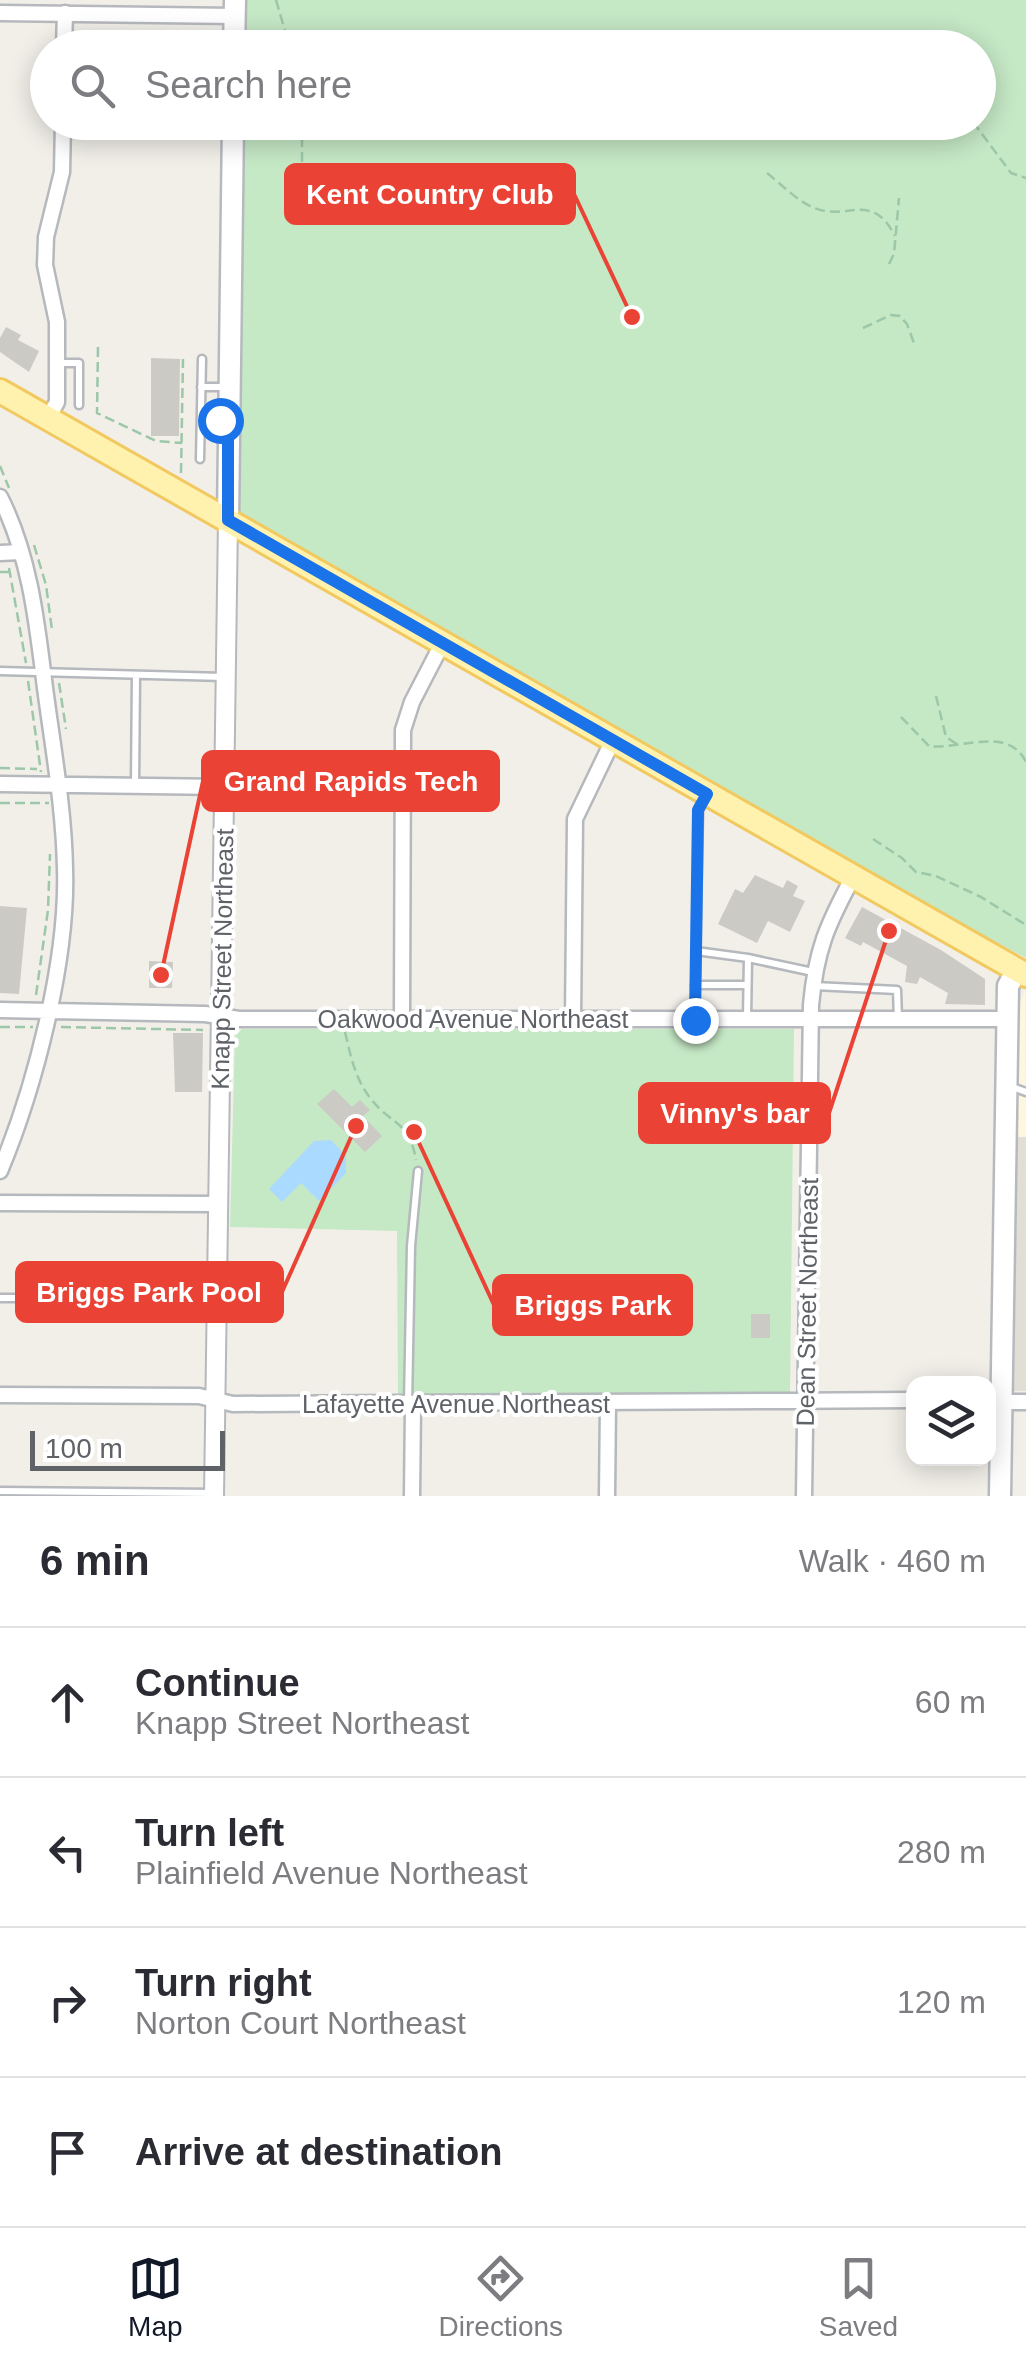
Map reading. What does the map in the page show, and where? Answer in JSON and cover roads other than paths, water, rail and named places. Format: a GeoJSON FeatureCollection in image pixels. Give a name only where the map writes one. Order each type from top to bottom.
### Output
{"type":"FeatureCollection","features":[{"type":"Feature","properties":{"kind":"main road","name":"Knapp Street Northeast"},"geometry":{"type":"LineString","coordinates":[[228,520],[233,140]]}},
{"type":"Feature","properties":{"kind":"main road"},"geometry":{"type":"LineString","coordinates":[[0,390],[1021,973],[1008,986],[1007,1019],[1016,1088],[996,1387]]}},
{"type":"Feature","properties":{"kind":"main road"},"geometry":{"type":"LineString","coordinates":[[996,1421],[1000,1496]]}},
{"type":"Feature","properties":{"kind":"street"},"geometry":{"type":"LineString","coordinates":[[0,13],[235,8]]}},
{"type":"Feature","properties":{"kind":"street"},"geometry":{"type":"LineString","coordinates":[[65,13],[65,30]]}},
{"type":"Feature","properties":{"kind":"street"},"geometry":{"type":"LineString","coordinates":[[48,418],[57,402],[58,363],[57,322],[45,265],[46,237],[62,172],[63,140]]}},
{"type":"Feature","properties":{"kind":"street"},"geometry":{"type":"LineString","coordinates":[[0,497],[9,553],[30,582],[43,673],[47,779],[66,870],[63,926],[48,1011],[35,1029],[34,1071],[0,1172]]}},
{"type":"Feature","properties":{"kind":"street","name":"Knapp Street Northeast"},"geometry":{"type":"LineString","coordinates":[[214,1495],[228,520]]}},
{"type":"Feature","properties":{"kind":"street"},"geometry":{"type":"LineString","coordinates":[[402,1019],[403,730],[412,702],[443,642]]}},
{"type":"Feature","properties":{"kind":"street"},"geometry":{"type":"LineString","coordinates":[[574,1019],[575,819],[613,740]]}},
{"type":"Feature","properties":{"kind":"street"},"geometry":{"type":"LineString","coordinates":[[0,784],[47,779],[224,788]]}},
{"type":"Feature","properties":{"kind":"street","name":"Dean Street Northeast"},"geometry":{"type":"LineString","coordinates":[[804,1496],[813,979],[824,932],[853,877]]}},
{"type":"Feature","properties":{"kind":"street","name":"Oakwood Avenue Northeast"},"geometry":{"type":"LineString","coordinates":[[0,1010],[402,1019],[1007,1019]]}},
{"type":"Feature","properties":{"kind":"street"},"geometry":{"type":"LineString","coordinates":[[0,1203],[219,1204]]}},
{"type":"Feature","properties":{"kind":"street","name":"Lafayette Avenue Northeast"},"geometry":{"type":"LineString","coordinates":[[0,1395],[199,1396],[233,1404],[906,1400]]}},
{"type":"Feature","properties":{"kind":"street"},"geometry":{"type":"LineString","coordinates":[[996,1402],[1026,1402]]}},
{"type":"Feature","properties":{"kind":"street"},"geometry":{"type":"LineString","coordinates":[[607,1496],[608,1404]]}},
{"type":"Feature","properties":{"kind":"street"},"geometry":{"type":"LineString","coordinates":[[410,1405],[412,1496]]}},
{"type":"Feature","properties":{"kind":"lane"},"geometry":{"type":"LineString","coordinates":[[200,459],[202,359]]}},
{"type":"Feature","properties":{"kind":"lane"},"geometry":{"type":"LineString","coordinates":[[58,363],[80,364],[80,405]]}},
{"type":"Feature","properties":{"kind":"lane"},"geometry":{"type":"LineString","coordinates":[[201,386],[229,387]]}},
{"type":"Feature","properties":{"kind":"lane"},"geometry":{"type":"LineString","coordinates":[[201,420],[228,420]]}},
{"type":"Feature","properties":{"kind":"lane"},"geometry":{"type":"LineString","coordinates":[[0,671],[225,678]]}},
{"type":"Feature","properties":{"kind":"lane"},"geometry":{"type":"LineString","coordinates":[[135,786],[136,675]]}},
{"type":"Feature","properties":{"kind":"lane"},"geometry":{"type":"LineString","coordinates":[[695,1020],[698,810],[707,794]]}},
{"type":"Feature","properties":{"kind":"lane"},"geometry":{"type":"LineString","coordinates":[[696,952],[748,958],[813,979],[897,990],[898,1019]]}},
{"type":"Feature","properties":{"kind":"lane"},"geometry":{"type":"LineString","coordinates":[[746,1019],[748,958]]}},
{"type":"Feature","properties":{"kind":"lane"},"geometry":{"type":"LineString","coordinates":[[695,985],[748,985]]}},
{"type":"Feature","properties":{"kind":"lane"},"geometry":{"type":"LineString","coordinates":[[410,1405],[411,1246],[418,1171]]}},
{"type":"Feature","properties":{"kind":"lane"},"geometry":{"type":"LineString","coordinates":[[0,1298],[218,1298]]}},
{"type":"Feature","properties":{"kind":"lane"},"geometry":{"type":"LineString","coordinates":[[0,1491],[214,1495]]}},
{"type":"Feature","properties":{"kind":"water"},"geometry":{"type":"Polygon","coordinates":[[[331,1140],[346,1156],[346,1173],[319,1201],[301,1183],[282,1202],[269,1189],[314,1141],[331,1140]]]}},
{"type":"Feature","properties":{"kind":"place","name":"Kent Country Club"},"geometry":{"type":"Point","coordinates":[632,317]}},
{"type":"Feature","properties":{"kind":"place","name":"Vinny's bar"},"geometry":{"type":"Point","coordinates":[889,931]}},
{"type":"Feature","properties":{"kind":"place","name":"Grand Rapids Tech"},"geometry":{"type":"Point","coordinates":[161,975]}},
{"type":"Feature","properties":{"kind":"place","name":"Briggs Park Pool"},"geometry":{"type":"Point","coordinates":[356,1126]}},
{"type":"Feature","properties":{"kind":"place","name":"Briggs Park"},"geometry":{"type":"Point","coordinates":[414,1132]}}]}
